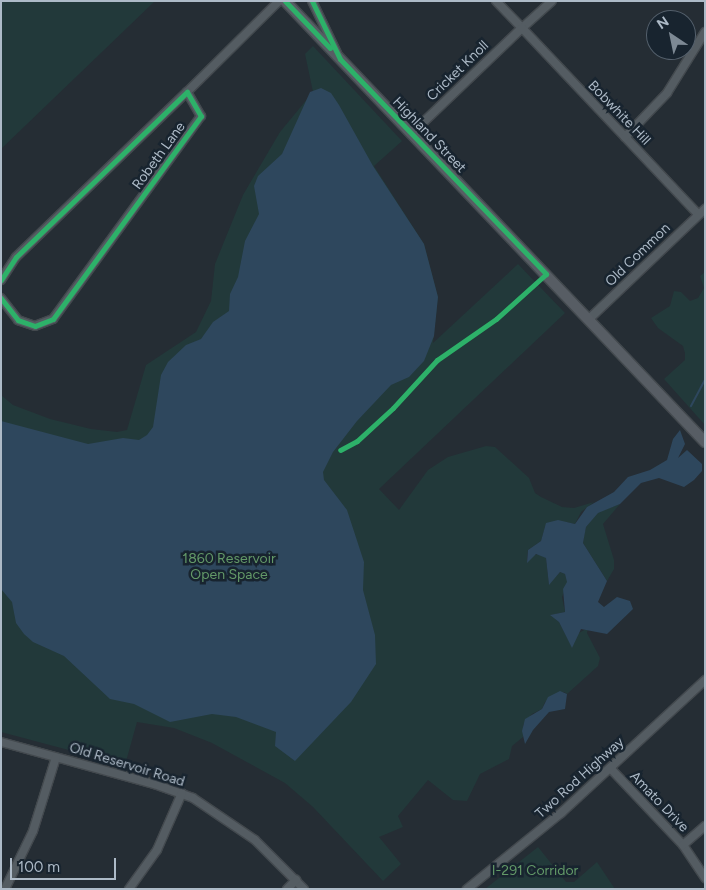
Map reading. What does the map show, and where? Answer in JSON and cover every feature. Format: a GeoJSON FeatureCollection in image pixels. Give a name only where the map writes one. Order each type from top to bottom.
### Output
{"type":"FeatureCollection","features":[{"type":"Feature","properties":{"kind":"main road"},"geometry":{"type":"LineString","coordinates":[[285,1],[340,59]]}},
{"type":"Feature","properties":{"kind":"main road","name":"Highland Street"},"geometry":{"type":"LineString","coordinates":[[340,59],[705,442]]}},
{"type":"Feature","properties":{"kind":"street","name":"Robeth Lane"},"geometry":{"type":"LineString","coordinates":[[1,280],[16,258],[279,1]]}},
{"type":"Feature","properties":{"kind":"street","name":"Highland Street"},"geometry":{"type":"LineString","coordinates":[[312,1],[340,59]]}},
{"type":"Feature","properties":{"kind":"street"},"geometry":{"type":"LineString","coordinates":[[496,1],[522,28]]}},
{"type":"Feature","properties":{"kind":"street","name":"Cricket Knoll"},"geometry":{"type":"LineString","coordinates":[[412,133],[552,1]]}},
{"type":"Feature","properties":{"kind":"street","name":"Bobwhite Hill"},"geometry":{"type":"LineString","coordinates":[[522,28],[625,136],[702,212]]}},
{"type":"Feature","properties":{"kind":"street"},"geometry":{"type":"LineString","coordinates":[[625,136],[667,93],[705,32]]}},
{"type":"Feature","properties":{"kind":"street","name":"Robeth Lane"},"geometry":{"type":"LineString","coordinates":[[1,298],[18,320],[34,326],[53,319],[202,116],[187,92]]}},
{"type":"Feature","properties":{"kind":"street","name":"Old Common"},"geometry":{"type":"LineString","coordinates":[[589,319],[702,212]]}},
{"type":"Feature","properties":{"kind":"street","name":"Two Rod Highway"},"geometry":{"type":"LineString","coordinates":[[468,889],[611,769],[705,680]]}},
{"type":"Feature","properties":{"kind":"street","name":"Old Reservoir Road"},"geometry":{"type":"LineString","coordinates":[[1,742],[182,794],[211,808],[243,830],[304,889]]}},
{"type":"Feature","properties":{"kind":"street"},"geometry":{"type":"LineString","coordinates":[[5,889],[31,838],[56,757]]}},
{"type":"Feature","properties":{"kind":"street","name":"Amato Drive"},"geometry":{"type":"LineString","coordinates":[[611,769],[683,845],[705,878]]}},
{"type":"Feature","properties":{"kind":"street"},"geometry":{"type":"LineString","coordinates":[[129,889],[157,850],[182,794]]}},
{"type":"Feature","properties":{"kind":"street"},"geometry":{"type":"LineString","coordinates":[[683,845],[705,826]]}},
{"type":"Feature","properties":{"kind":"street"},"geometry":{"type":"LineString","coordinates":[[287,889],[296,880]]}},
{"type":"Feature","properties":{"kind":"green space"},"geometry":{"type":"Polygon","coordinates":[[[1,1],[155,1],[1,149],[1,1]]]}},
{"type":"Feature","properties":{"kind":"green space","name":"1860 Reservoir Open Space"},"geometry":{"type":"Polygon","coordinates":[[[313,46],[402,141],[374,166],[424,244],[438,297],[433,343],[518,264],[565,313],[379,489],[399,510],[428,470],[448,457],[486,446],[495,447],[529,478],[535,493],[541,497],[562,507],[574,508],[594,502],[581,512],[575,524],[566,522],[545,527],[541,541],[528,550],[527,562],[531,556],[542,553],[546,558],[549,584],[560,572],[565,574],[568,582],[562,597],[565,612],[551,615],[559,622],[572,647],[577,634],[588,628],[587,633],[600,658],[598,666],[567,694],[564,692],[545,702],[542,709],[532,714],[523,725],[523,737],[512,746],[509,759],[480,774],[467,801],[453,800],[428,780],[398,816],[403,827],[379,837],[401,864],[383,881],[313,807],[285,783],[212,743],[174,728],[137,722],[125,765],[1,732],[1,395],[13,405],[50,419],[91,429],[117,432],[127,430],[146,365],[196,332],[211,301],[215,264],[243,195],[280,132],[313,92],[305,54],[313,46]]]}},
{"type":"Feature","properties":{"kind":"green space"},"geometry":{"type":"Polygon","coordinates":[[[705,272],[705,425],[664,379],[685,360],[683,346],[658,328],[651,318],[670,306],[674,291],[681,292],[690,301],[698,298],[704,288],[700,276],[705,272]]]}},
{"type":"Feature","properties":{"kind":"green space"},"geometry":{"type":"Polygon","coordinates":[[[620,504],[603,524],[614,560],[614,569],[607,581],[583,543],[584,536],[586,527],[598,512],[620,504]]]}},
{"type":"Feature","properties":{"kind":"green space","name":"I-291 Corridor"},"geometry":{"type":"Polygon","coordinates":[[[538,847],[566,882],[574,882],[597,862],[615,889],[485,889],[538,847]]]}},
{"type":"Feature","properties":{"kind":"water","name":"1860 Reservoir Open Space"},"geometry":{"type":"Polygon","coordinates":[[[321,88],[331,93],[339,105],[373,166],[424,244],[438,297],[434,336],[424,361],[409,377],[391,385],[357,421],[333,452],[323,472],[324,480],[347,510],[364,562],[363,590],[375,635],[376,664],[351,702],[295,761],[275,746],[276,732],[236,717],[212,714],[170,722],[134,704],[110,699],[64,656],[33,642],[24,634],[16,623],[12,602],[1,589],[1,421],[88,444],[123,438],[139,440],[147,435],[153,427],[161,375],[168,362],[186,345],[201,339],[213,322],[229,311],[230,294],[238,277],[245,241],[259,214],[254,186],[258,176],[282,154],[310,92],[321,88]]]}},
{"type":"Feature","properties":{"kind":"water"},"geometry":{"type":"Polygon","coordinates":[[[680,430],[685,444],[678,458],[687,450],[702,464],[702,471],[694,480],[684,487],[659,478],[641,483],[620,504],[598,513],[586,527],[583,543],[607,581],[598,602],[604,607],[617,597],[630,601],[633,609],[607,634],[581,629],[572,648],[559,622],[550,615],[565,612],[563,589],[567,582],[565,574],[560,572],[549,585],[546,558],[536,554],[527,563],[528,550],[541,541],[546,523],[558,520],[575,524],[587,507],[614,492],[628,477],[650,470],[667,460],[673,439],[680,430]]]}},
{"type":"Feature","properties":{"kind":"water"},"geometry":{"type":"Polygon","coordinates":[[[560,691],[567,694],[565,709],[549,712],[533,730],[525,744],[522,731],[525,719],[542,709],[548,697],[560,691]]]}},
{"type":"Feature","properties":{"kind":"waterway"},"geometry":{"type":"LineString","coordinates":[[691,406],[705,380]]}},
{"type":"Feature","properties":{"kind":"cycle path"},"geometry":{"type":"LineString","coordinates":[[285,1],[330,48]]}},
{"type":"Feature","properties":{"kind":"cycle path"},"geometry":{"type":"LineString","coordinates":[[312,1],[340,59],[546,274],[496,319],[437,360],[393,408],[357,441],[340,450]]}},
{"type":"Feature","properties":{"kind":"cycle path"},"geometry":{"type":"LineString","coordinates":[[1,280],[16,257],[187,92],[201,116],[53,319],[35,326],[18,320],[1,298]]}}]}
